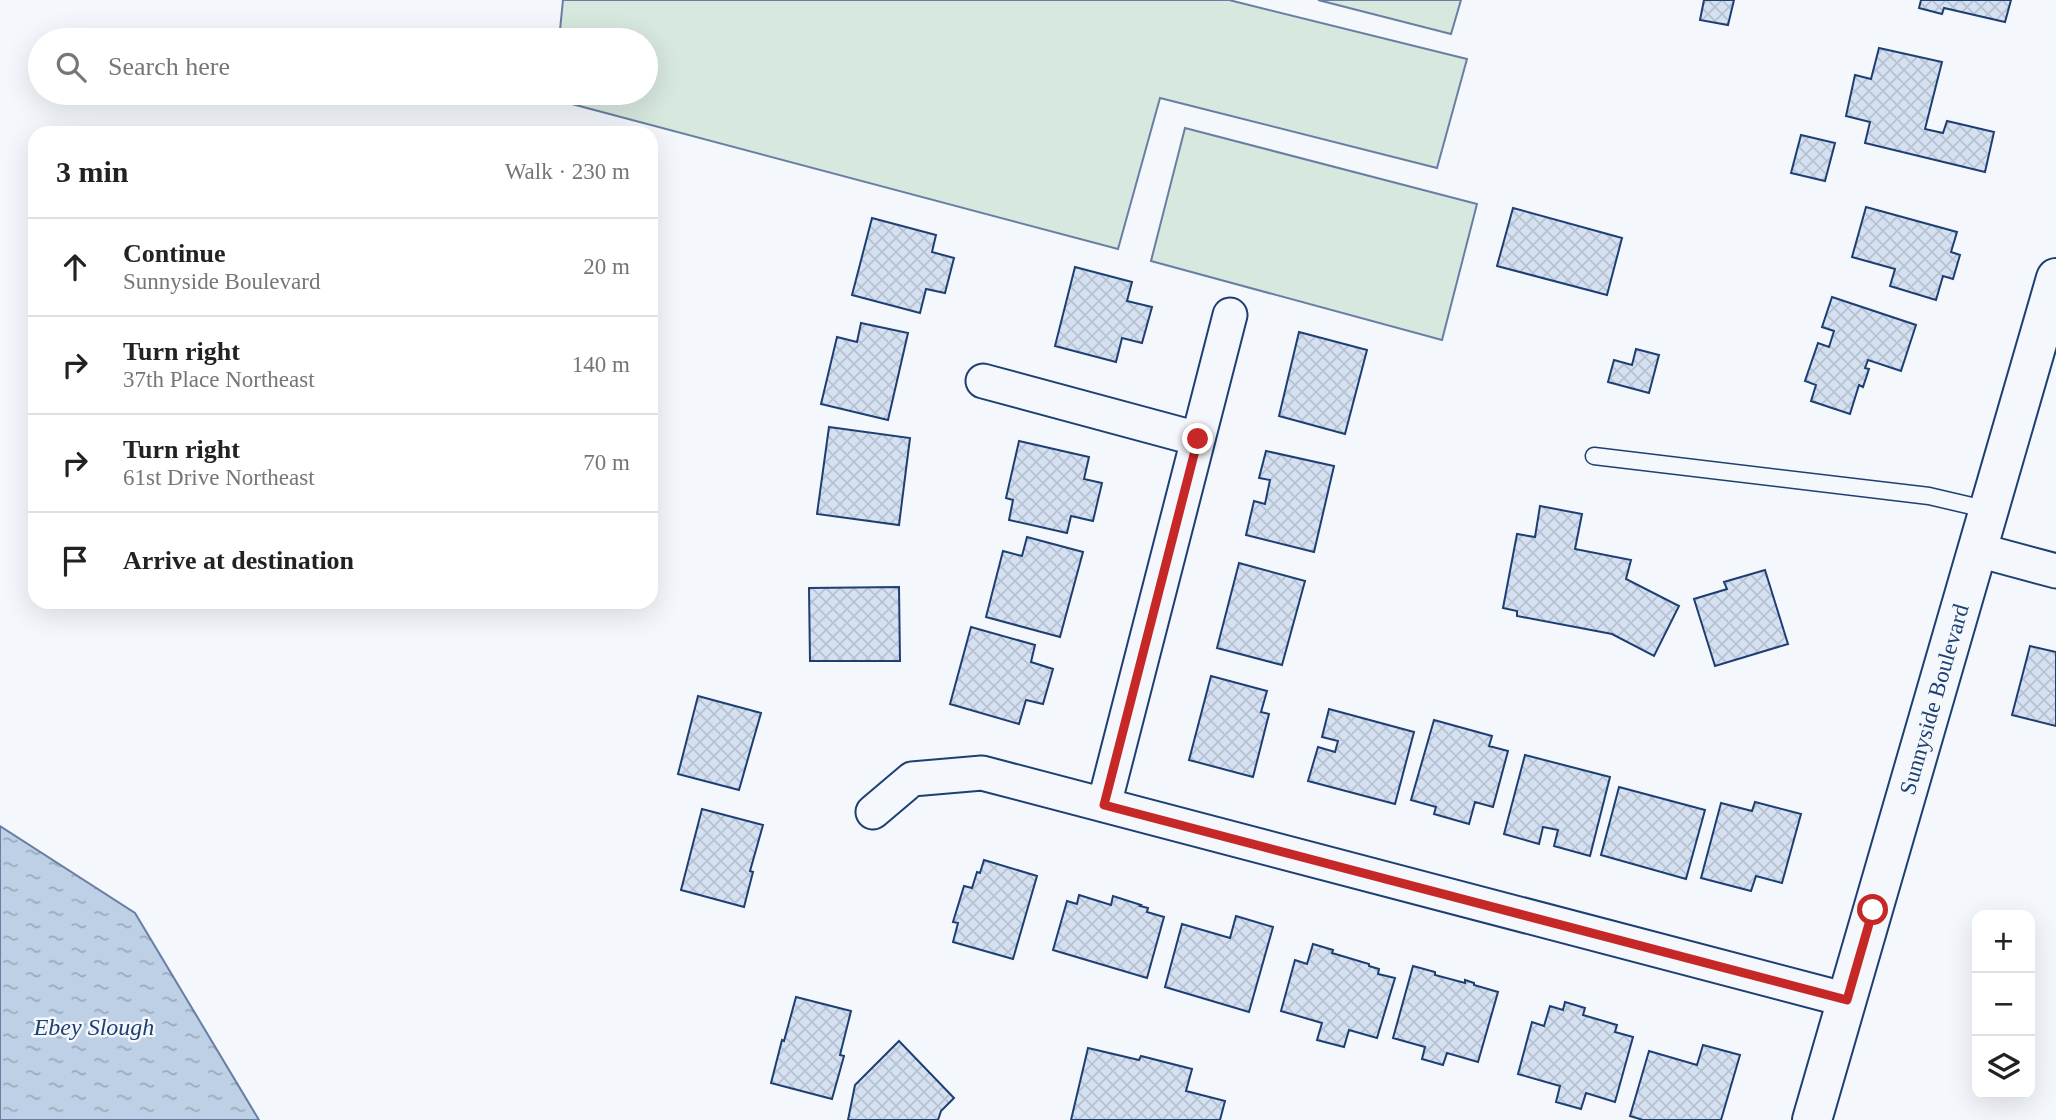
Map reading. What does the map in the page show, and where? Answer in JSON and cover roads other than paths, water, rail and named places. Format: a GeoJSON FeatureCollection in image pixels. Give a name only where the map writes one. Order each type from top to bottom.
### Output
{"type":"FeatureCollection","features":[{"type":"Feature","properties":{"kind":"street","name":"Sunnyside Boulevard"},"geometry":{"type":"LineString","coordinates":[[1812,1120],[2056,278]]}},
{"type":"Feature","properties":{"kind":"street"},"geometry":{"type":"LineString","coordinates":[[1104,805],[1230,315]]}},
{"type":"Feature","properties":{"kind":"street"},"geometry":{"type":"LineString","coordinates":[[983,381],[1198,439]]}},
{"type":"Feature","properties":{"kind":"street"},"geometry":{"type":"LineString","coordinates":[[1978,550],[2056,570]]}},
{"type":"Feature","properties":{"kind":"street"},"geometry":{"type":"LineString","coordinates":[[873,812],[912,779],[982,773],[1847,1000]]}},
{"type":"Feature","properties":{"kind":"lane"},"geometry":{"type":"LineString","coordinates":[[1594,456],[1929,496],[1989,510]]}},
{"type":"Feature","properties":{"kind":"water","name":"Ebey Slough"},"geometry":{"type":"Polygon","coordinates":[[[0,826],[135,913],[259,1120],[0,1120],[0,826]]]}}]}
